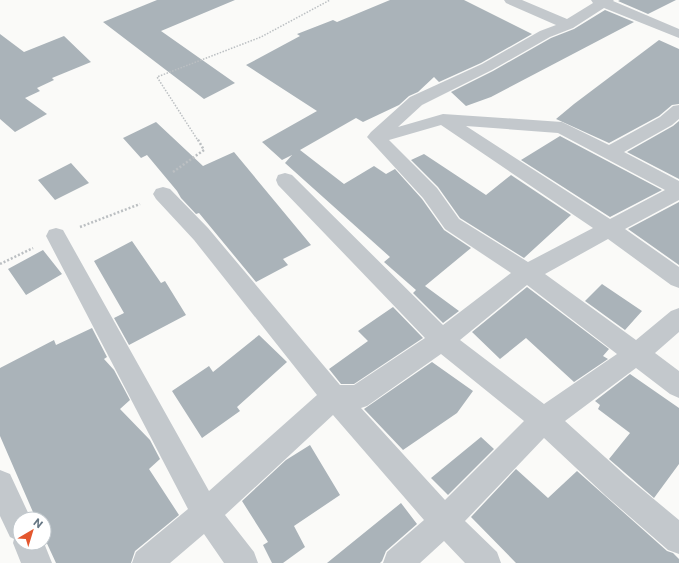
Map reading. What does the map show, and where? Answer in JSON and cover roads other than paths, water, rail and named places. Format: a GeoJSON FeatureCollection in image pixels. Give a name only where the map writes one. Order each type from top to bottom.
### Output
{"type":"FeatureCollection","features":[{"type":"Feature","properties":{"kind":"street"},"geometry":{"type":"LineString","coordinates":[[511,0],[568,25]]}},
{"type":"Feature","properties":{"kind":"street"},"geometry":{"type":"LineString","coordinates":[[376,137],[416,101],[487,67],[545,34],[568,25],[602,1],[675,29]]}},
{"type":"Feature","properties":{"kind":"street"},"geometry":{"type":"LineString","coordinates":[[610,152],[666,121],[679,110]]}},
{"type":"Feature","properties":{"kind":"street"},"geometry":{"type":"LineString","coordinates":[[376,137],[404,131],[443,119],[562,128],[610,152],[679,190]]}},
{"type":"Feature","properties":{"kind":"street"},"geometry":{"type":"LineString","coordinates":[[443,119],[610,229],[679,279]]}},
{"type":"Feature","properties":{"kind":"street"},"geometry":{"type":"LineString","coordinates":[[376,137],[430,193],[452,224],[527,273],[635,355],[679,386]]}},
{"type":"Feature","properties":{"kind":"street"},"geometry":{"type":"LineString","coordinates":[[285,180],[442,340],[544,420],[616,486],[679,539]]}},
{"type":"Feature","properties":{"kind":"street"},"geometry":{"type":"LineString","coordinates":[[147,563],[206,513],[334,397],[358,397],[442,340],[527,273],[679,190]]}},
{"type":"Feature","properties":{"kind":"street"},"geometry":{"type":"LineString","coordinates":[[163,194],[201,234],[334,397],[444,521],[486,563]]}},
{"type":"Feature","properties":{"kind":"street"},"geometry":{"type":"LineString","coordinates":[[56,236],[206,513],[243,563]]}},
{"type":"Feature","properties":{"kind":"street"},"geometry":{"type":"LineString","coordinates":[[398,563],[444,521],[544,420],[635,355],[679,318]]}},
{"type":"Feature","properties":{"kind":"street"},"geometry":{"type":"LineString","coordinates":[[0,484],[13,511]]}},
{"type":"Feature","properties":{"kind":"street"},"geometry":{"type":"LineString","coordinates":[[32,551],[37,563]]}}]}
